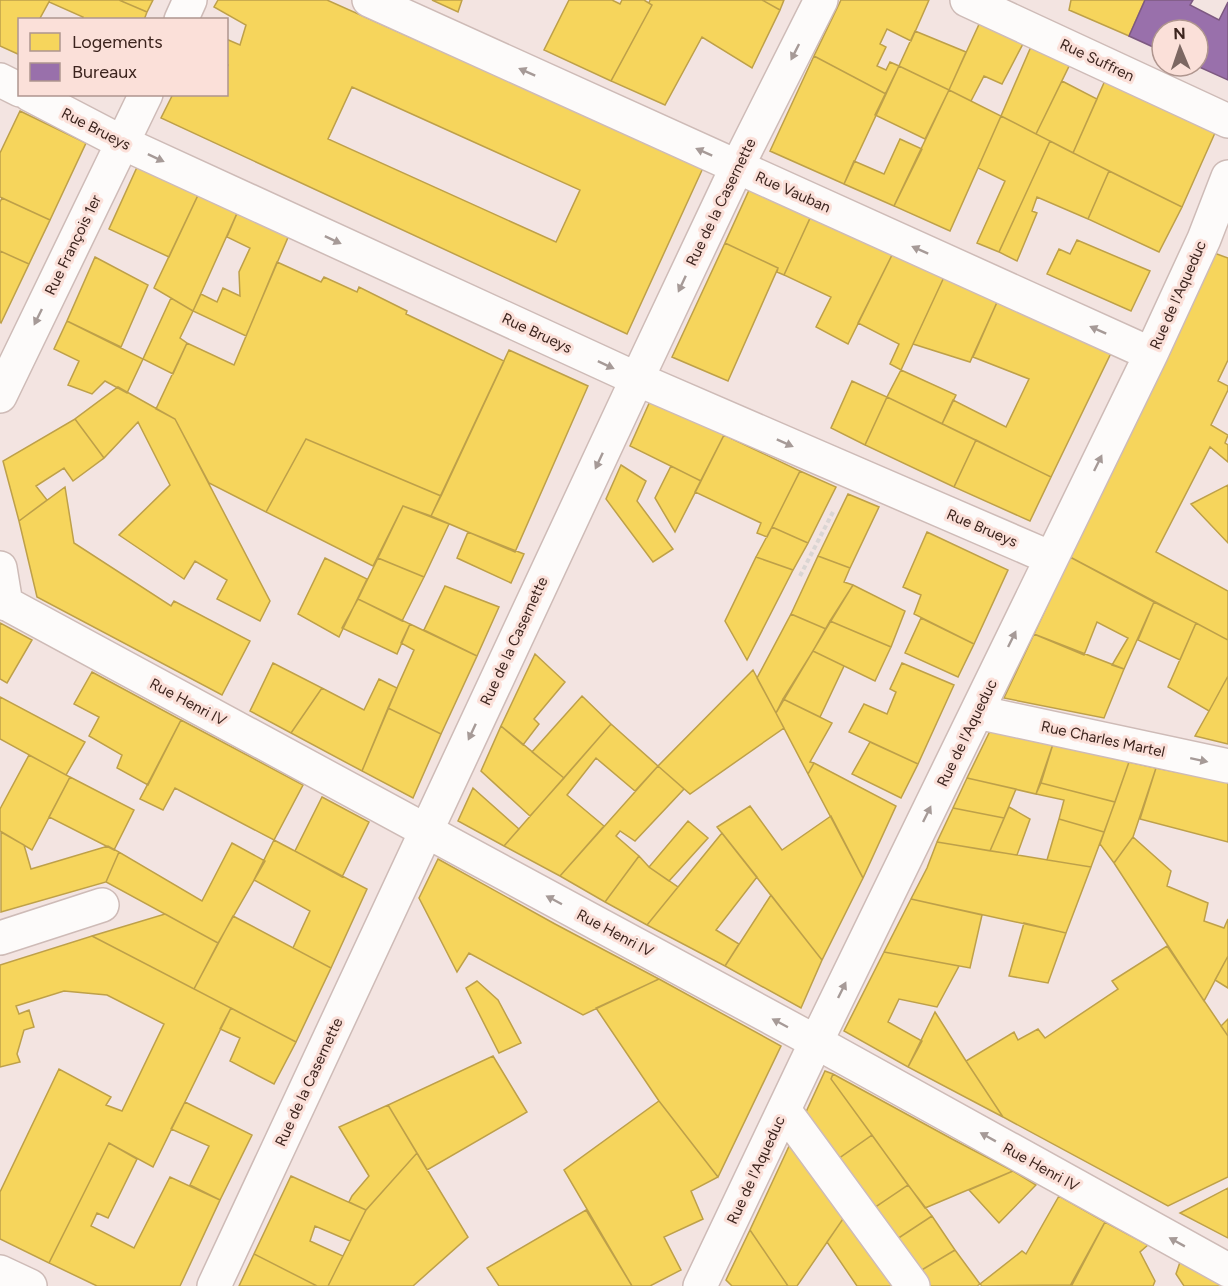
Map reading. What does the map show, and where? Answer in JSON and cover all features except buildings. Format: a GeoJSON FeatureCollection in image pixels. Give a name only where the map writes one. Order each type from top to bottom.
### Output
{"type":"FeatureCollection","features":[{"type":"Feature","properties":{"kind":"street"},"geometry":{"type":"LineString","coordinates":[[182,18],[190,0]]}},
{"type":"Feature","properties":{"kind":"street","name":"Rue Vauban"},"geometry":{"type":"LineString","coordinates":[[369,0],[1151,354]]}},
{"type":"Feature","properties":{"kind":"street","name":"Rue de la Casernette"},"geometry":{"type":"LineString","coordinates":[[214,1286],[737,167],[821,0]]}},
{"type":"Feature","properties":{"kind":"street","name":"Rue Suffren"},"geometry":{"type":"LineString","coordinates":[[967,0],[1228,121]]}},
{"type":"Feature","properties":{"kind":"street"},"geometry":{"type":"LineString","coordinates":[[0,80],[18,89]]}},
{"type":"Feature","properties":{"kind":"street","name":"Rue Brueys"},"geometry":{"type":"LineString","coordinates":[[33,96],[123,143],[637,379],[1051,558]]}},
{"type":"Feature","properties":{"kind":"street","name":"Rue François 1er"},"geometry":{"type":"LineString","coordinates":[[0,396],[145,96]]}},
{"type":"Feature","properties":{"kind":"street","name":"Rue de l'Aqueduc"},"geometry":{"type":"LineString","coordinates":[[700,1286],[816,1042],[1151,354],[1216,243],[1228,177]]}},
{"type":"Feature","properties":{"kind":"street"},"geometry":{"type":"LineString","coordinates":[[0,568],[3,602]]}},
{"type":"Feature","properties":{"kind":"street","name":"Rue Henri IV"},"geometry":{"type":"LineString","coordinates":[[3,602],[816,1042],[1228,1270]]}},
{"type":"Feature","properties":{"kind":"street","name":"Rue Charles Martel"},"geometry":{"type":"LineString","coordinates":[[977,712],[1228,766]]}},
{"type":"Feature","properties":{"kind":"street"},"geometry":{"type":"LineString","coordinates":[[0,938],[102,905]]}},
{"type":"Feature","properties":{"kind":"street"},"geometry":{"type":"LineString","coordinates":[[784,1110],[913,1286]]}},
{"type":"Feature","properties":{"kind":"street"},"geometry":{"type":"LineString","coordinates":[[0,1272],[30,1286]]}},
{"type":"Feature","properties":{"kind":"path"},"geometry":{"type":"LineString","coordinates":[[800,576],[853,473]]}}]}
